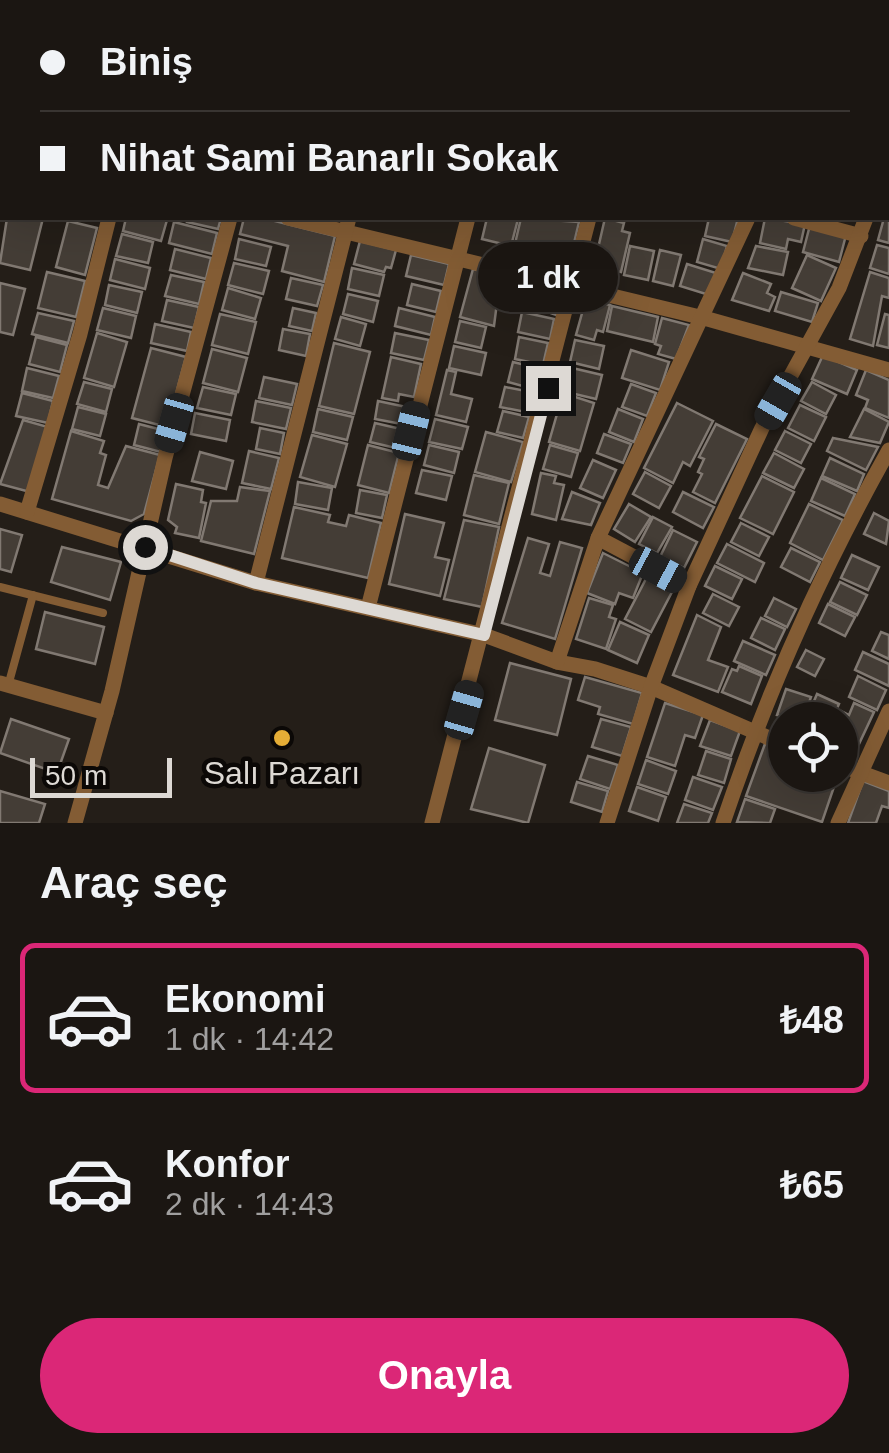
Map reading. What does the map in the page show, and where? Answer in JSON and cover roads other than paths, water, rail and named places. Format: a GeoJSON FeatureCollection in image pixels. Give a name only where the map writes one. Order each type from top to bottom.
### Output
{"type":"FeatureCollection","features":[{"type":"Feature","properties":{"kind":"street"},"geometry":{"type":"LineString","coordinates":[[28,512],[80,334],[108,220]]}},
{"type":"Feature","properties":{"kind":"street"},"geometry":{"type":"LineString","coordinates":[[75,823],[229,220]]}},
{"type":"Feature","properties":{"kind":"street"},"geometry":{"type":"LineString","coordinates":[[305,220],[348,225],[458,260],[704,318],[889,370]]}},
{"type":"Feature","properties":{"kind":"street"},"geometry":{"type":"LineString","coordinates":[[368,608],[468,220]]}},
{"type":"Feature","properties":{"kind":"street"},"geometry":{"type":"LineString","coordinates":[[432,823],[484,635],[589,220]]}},
{"type":"Feature","properties":{"kind":"street"},"geometry":{"type":"LineString","coordinates":[[556,662],[598,538],[747,220]]}},
{"type":"Feature","properties":{"kind":"street"},"geometry":{"type":"LineString","coordinates":[[801,220],[861,236]]}},
{"type":"Feature","properties":{"kind":"street"},"geometry":{"type":"LineString","coordinates":[[608,823],[650,686],[689,586],[865,220]]}},
{"type":"Feature","properties":{"kind":"street"},"geometry":{"type":"LineString","coordinates":[[256,583],[348,225]]}},
{"type":"Feature","properties":{"kind":"street"},"geometry":{"type":"LineString","coordinates":[[723,823],[753,734],[815,596],[889,450]]}},
{"type":"Feature","properties":{"kind":"street"},"geometry":{"type":"LineString","coordinates":[[0,504],[256,583],[484,635],[556,662],[650,686],[768,739]]}},
{"type":"Feature","properties":{"kind":"street"},"geometry":{"type":"LineString","coordinates":[[598,538],[689,586]]}},
{"type":"Feature","properties":{"kind":"street"},"geometry":{"type":"LineString","coordinates":[[4,685],[106,713]]}},
{"type":"Feature","properties":{"kind":"street"},"geometry":{"type":"LineString","coordinates":[[858,770],[889,712]]}},
{"type":"Feature","properties":{"kind":"street"},"geometry":{"type":"LineString","coordinates":[[858,772],[889,783]]}},
{"type":"Feature","properties":{"kind":"street"},"geometry":{"type":"LineString","coordinates":[[838,823],[850,792]]}},
{"type":"Feature","properties":{"kind":"lane"},"geometry":{"type":"LineString","coordinates":[[0,587],[103,613]]}},
{"type":"Feature","properties":{"kind":"lane"},"geometry":{"type":"LineString","coordinates":[[4,685],[32,594]]}},
{"type":"Feature","properties":{"kind":"place","name":"Salı Pazarı"},"geometry":{"type":"Point","coordinates":[282,738]}}]}
